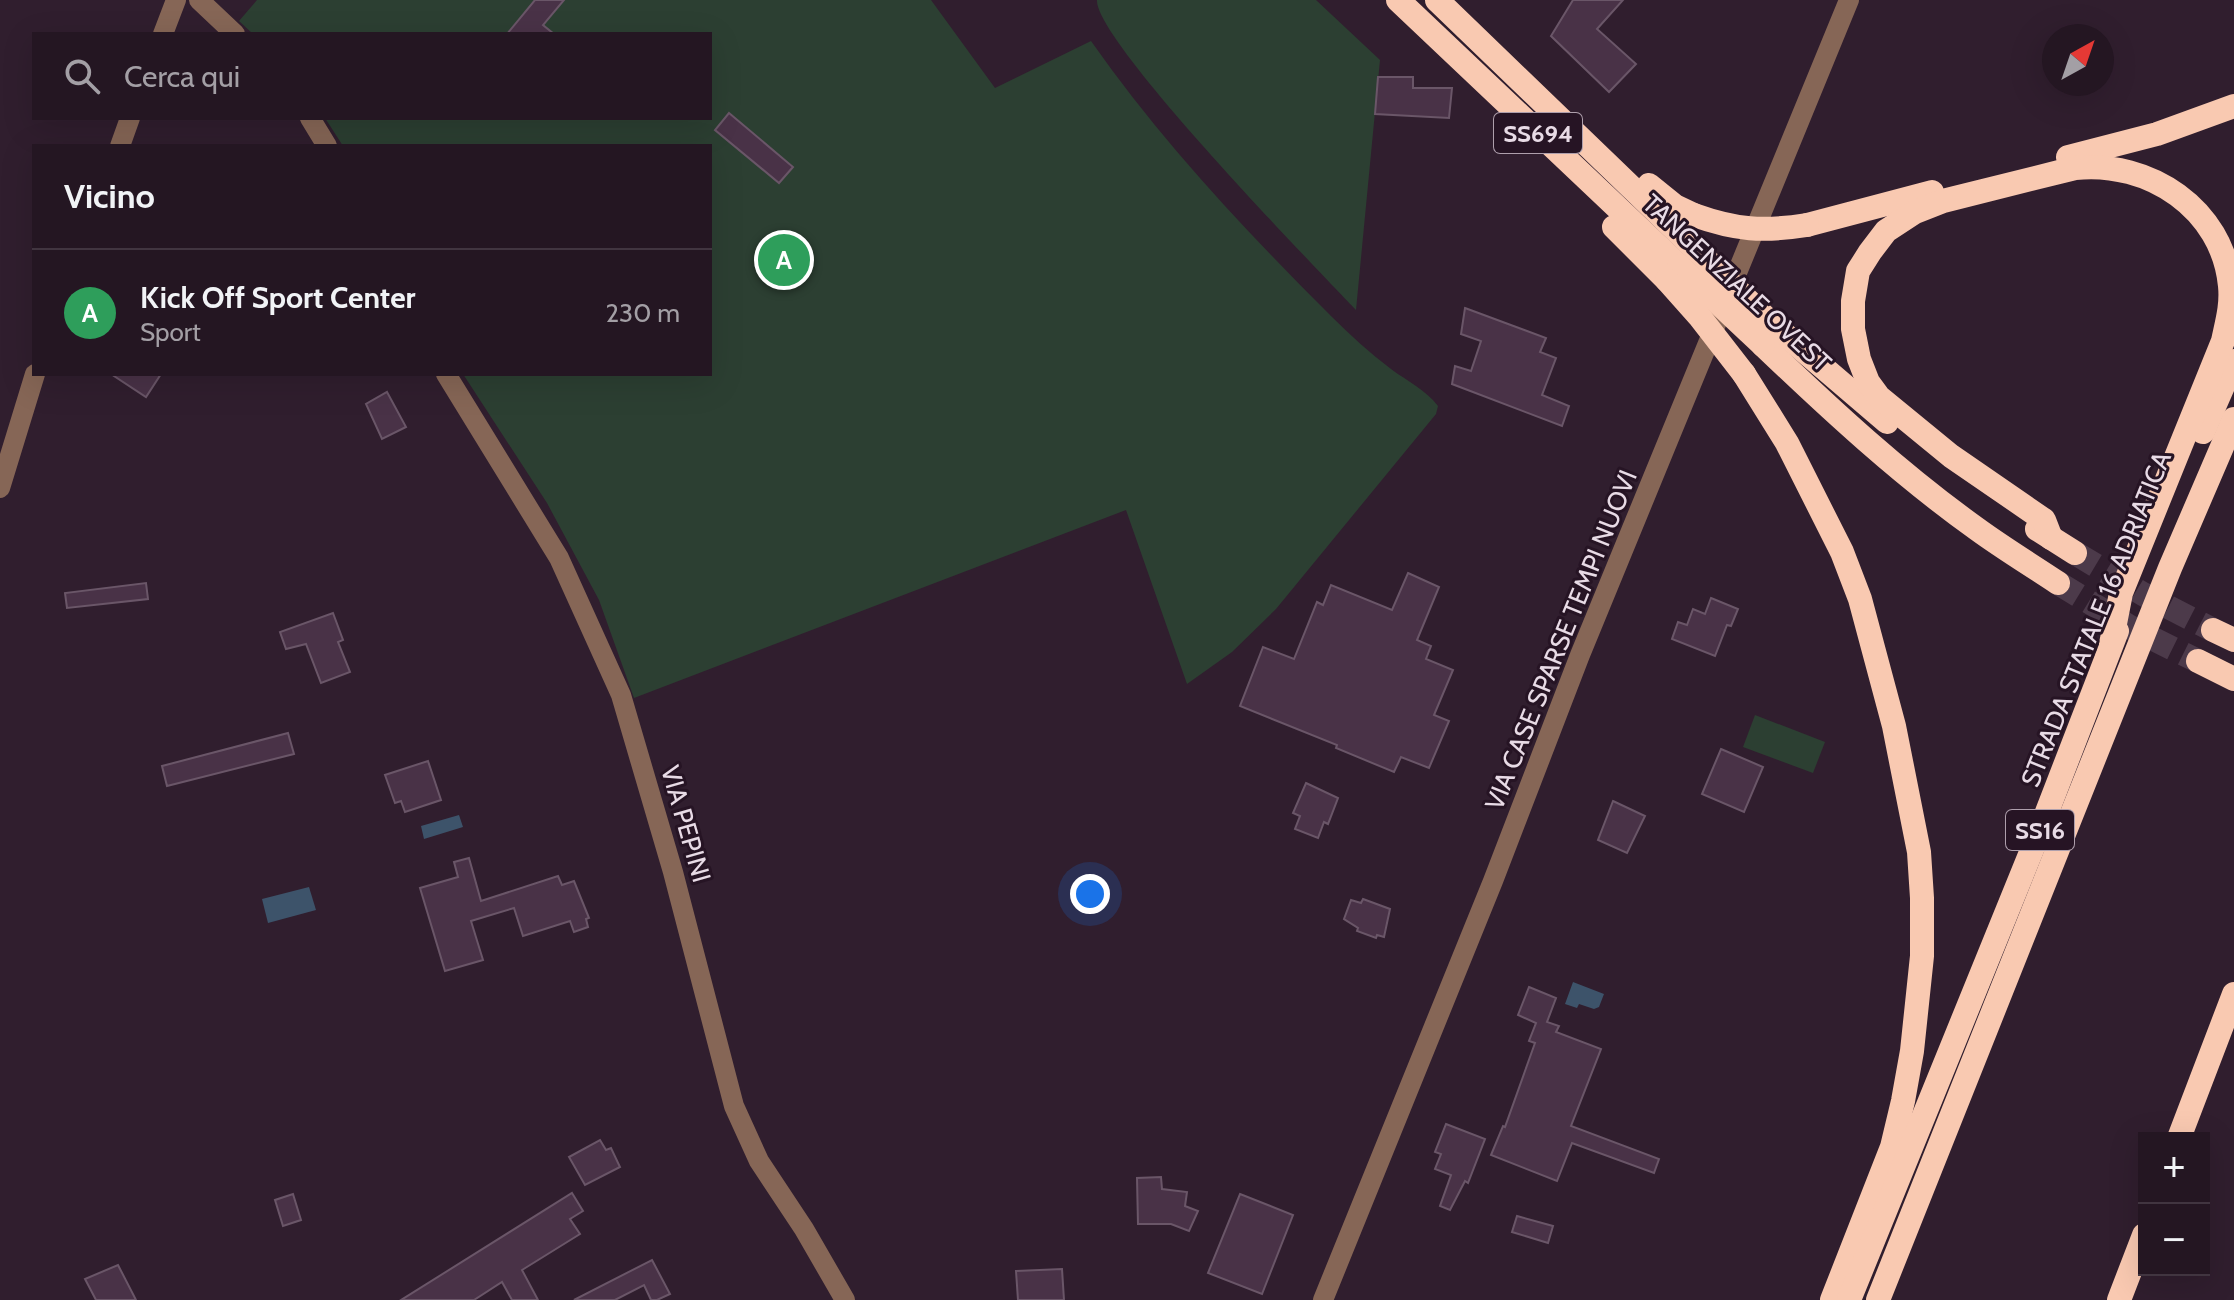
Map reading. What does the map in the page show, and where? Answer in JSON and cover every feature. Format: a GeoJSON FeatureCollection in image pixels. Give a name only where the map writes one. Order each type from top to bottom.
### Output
{"type":"FeatureCollection","features":[{"type":"Feature","properties":{"kind":"highway","name":"TANGENZIALE OVEST"},"geometry":{"type":"LineString","coordinates":[[1398,0],[1492,89],[1673,273],[1763,345],[1829,408],[1905,473],[1977,529],[2058,583]]}},
{"type":"Feature","properties":{"kind":"highway","name":"TANGENZIALE OVEST"},"geometry":{"type":"LineString","coordinates":[[1437,0],[1769,321],[1843,386],[1943,467],[2075,553]]}},
{"type":"Feature","properties":{"kind":"highway"},"geometry":{"type":"LineString","coordinates":[[1470,32],[1502,45],[1654,190],[1675,206],[1744,230],[1807,225],[2157,134],[2234,106]]}},
{"type":"Feature","properties":{"kind":"highway"},"geometry":{"type":"LineString","coordinates":[[2051,538],[2044,520],[1951,456],[1879,397],[1868,382],[1853,329],[1853,301],[1858,271],[1886,231],[1915,212],[1943,201],[2075,168],[2098,166],[2120,169],[2161,182],[2200,215],[2216,236],[2225,261],[2230,286],[2230,312],[2223,341],[2121,593],[2111,644]]}},
{"type":"Feature","properties":{"kind":"highway"},"geometry":{"type":"LineString","coordinates":[[1673,273],[1699,316],[1744,374],[1787,443],[1842,552],[1860,599],[1894,726],[1919,852],[1922,956],[1912,1051],[1903,1101],[1892,1147],[1832,1300]]}},
{"type":"Feature","properties":{"kind":"highway","name":"STRADA STATALE 16 ADRIATICA"},"geometry":{"type":"LineString","coordinates":[[1849,1300],[2040,830],[2111,644],[2234,361]]}},
{"type":"Feature","properties":{"kind":"highway","name":"STRADA STATALE 16 ADRIATICA"},"geometry":{"type":"LineString","coordinates":[[1878,1300],[2176,553],[2234,419]]}},
{"type":"Feature","properties":{"kind":"highway"},"geometry":{"type":"LineString","coordinates":[[2176,553],[2198,527],[2234,451]]}},
{"type":"Feature","properties":{"kind":"highway"},"geometry":{"type":"LineString","coordinates":[[2198,661],[2234,679]]}},
{"type":"Feature","properties":{"kind":"highway"},"geometry":{"type":"LineString","coordinates":[[2181,1132],[2234,994]]}},
{"type":"Feature","properties":{"kind":"highway"},"geometry":{"type":"LineString","coordinates":[[2119,1300],[2138,1251]]}},
{"type":"Feature","properties":{"kind":"street"},"geometry":{"type":"LineString","coordinates":[[164,32],[176,0]]}},
{"type":"Feature","properties":{"kind":"street"},"geometry":{"type":"LineString","coordinates":[[199,0],[233,32]]}},
{"type":"Feature","properties":{"kind":"street","name":"VIA CASE SPARSE TEMPI NUOVI"},"geometry":{"type":"LineString","coordinates":[[1323,1300],[1419,1067],[1580,655],[1849,0]]}},
{"type":"Feature","properties":{"kind":"street"},"geometry":{"type":"LineString","coordinates":[[121,144],[129,120]]}},
{"type":"Feature","properties":{"kind":"street"},"geometry":{"type":"LineString","coordinates":[[311,120],[326,144]]}},
{"type":"Feature","properties":{"kind":"street"},"geometry":{"type":"LineString","coordinates":[[0,488],[34,376]]}},
{"type":"Feature","properties":{"kind":"street","name":"VIA PEPINI"},"geometry":{"type":"LineString","coordinates":[[447,376],[559,558],[621,695],[673,872],[734,1106],[759,1161],[804,1229],[845,1300]]}},
{"type":"Feature","properties":{"kind":"green space"},"geometry":{"type":"Polygon","coordinates":[[[257,0],[931,0],[995,88],[1091,41],[1146,114],[1236,218],[1353,337],[1433,400],[1438,406],[1436,414],[1276,609],[1232,652],[1187,684],[1126,510],[634,698],[599,600],[547,503],[464,376],[712,376],[712,144],[342,144],[326,120],[712,120],[712,32],[251,32],[239,21],[257,0]]]}},
{"type":"Feature","properties":{"kind":"green space"},"geometry":{"type":"Polygon","coordinates":[[[1097,0],[1316,0],[1380,60],[1356,310],[1167,105],[1106,23],[1097,0]]]}},
{"type":"Feature","properties":{"kind":"green space"},"geometry":{"type":"Polygon","coordinates":[[[1755,715],[1825,742],[1813,773],[1743,747],[1755,715]]]}},
{"type":"Feature","properties":{"kind":"water"},"geometry":{"type":"Polygon","coordinates":[[[459,815],[463,827],[424,839],[421,826],[459,815]]]}},
{"type":"Feature","properties":{"kind":"water"},"geometry":{"type":"Polygon","coordinates":[[[309,887],[316,910],[268,923],[262,899],[309,887]]]}},
{"type":"Feature","properties":{"kind":"water"},"geometry":{"type":"Polygon","coordinates":[[[1573,982],[1604,994],[1599,1007],[1594,1009],[1579,1004],[1577,1008],[1565,1004],[1573,982]]]}},
{"type":"Feature","properties":{"kind":"building"},"geometry":{"type":"Polygon","coordinates":[[[535,0],[564,0],[543,25],[552,32],[509,32],[535,0]]]}},
{"type":"Feature","properties":{"kind":"building"},"geometry":{"type":"Polygon","coordinates":[[[1573,0],[1623,0],[1597,29],[1636,64],[1609,92],[1551,36],[1573,0]]]}},
{"type":"Feature","properties":{"kind":"building"},"geometry":{"type":"Polygon","coordinates":[[[1378,77],[1413,77],[1413,88],[1452,88],[1449,118],[1375,114],[1378,77]]]}},
{"type":"Feature","properties":{"kind":"building"},"geometry":{"type":"Polygon","coordinates":[[[729,113],[793,167],[779,183],[715,130],[729,113]]]}},
{"type":"Feature","properties":{"kind":"building"},"geometry":{"type":"Polygon","coordinates":[[[1465,308],[1546,338],[1540,352],[1556,358],[1542,395],[1569,406],[1562,426],[1452,384],[1455,366],[1471,371],[1481,341],[1461,334],[1465,308]]]}},
{"type":"Feature","properties":{"kind":"building"},"geometry":{"type":"Polygon","coordinates":[[[114,376],[160,376],[146,397],[114,376]]]}},
{"type":"Feature","properties":{"kind":"building"},"geometry":{"type":"Polygon","coordinates":[[[387,392],[406,427],[382,439],[366,404],[387,392]]]}},
{"type":"Feature","properties":{"kind":"building"},"geometry":{"type":"Polygon","coordinates":[[[1408,573],[1439,587],[1417,640],[1431,646],[1426,659],[1453,670],[1434,715],[1449,721],[1429,768],[1401,757],[1394,772],[1240,706],[1263,647],[1294,659],[1317,602],[1323,605],[1331,585],[1392,610],[1408,573]]]}},
{"type":"Feature","properties":{"kind":"building"},"geometry":{"type":"Polygon","coordinates":[[[146,583],[148,599],[67,608],[65,593],[146,583]]]}},
{"type":"Feature","properties":{"kind":"building"},"geometry":{"type":"Polygon","coordinates":[[[1711,598],[1738,609],[1731,626],[1727,625],[1715,656],[1672,639],[1678,622],[1687,625],[1693,609],[1705,614],[1711,598]]]}},
{"type":"Feature","properties":{"kind":"building"},"geometry":{"type":"Polygon","coordinates":[[[333,613],[343,640],[338,642],[350,672],[321,683],[306,644],[286,649],[280,632],[333,613]]]}},
{"type":"Feature","properties":{"kind":"building"},"geometry":{"type":"Polygon","coordinates":[[[288,733],[294,754],[167,786],[162,766],[288,733]]]}},
{"type":"Feature","properties":{"kind":"building"},"geometry":{"type":"Polygon","coordinates":[[[1721,749],[1763,767],[1744,812],[1702,794],[1721,749]]]}},
{"type":"Feature","properties":{"kind":"building"},"geometry":{"type":"Polygon","coordinates":[[[428,761],[441,800],[405,812],[401,801],[395,803],[385,775],[428,761]]]}},
{"type":"Feature","properties":{"kind":"building"},"geometry":{"type":"Polygon","coordinates":[[[1306,783],[1338,798],[1328,824],[1324,822],[1318,838],[1295,829],[1300,816],[1293,813],[1306,783]]]}},
{"type":"Feature","properties":{"kind":"building"},"geometry":{"type":"Polygon","coordinates":[[[1613,801],[1645,816],[1627,853],[1598,840],[1613,801]]]}},
{"type":"Feature","properties":{"kind":"building"},"geometry":{"type":"Polygon","coordinates":[[[469,858],[481,901],[558,876],[562,885],[574,881],[589,918],[586,919],[588,927],[574,932],[570,921],[523,936],[514,908],[471,921],[483,960],[445,971],[420,888],[458,877],[454,862],[469,858]]]}},
{"type":"Feature","properties":{"kind":"building"},"geometry":{"type":"Polygon","coordinates":[[[1363,899],[1390,909],[1384,937],[1377,935],[1376,938],[1357,931],[1358,928],[1344,919],[1351,900],[1361,903],[1363,899]]]}},
{"type":"Feature","properties":{"kind":"building"},"geometry":{"type":"Polygon","coordinates":[[[1529,987],[1556,998],[1547,1022],[1559,1026],[1556,1032],[1601,1049],[1571,1126],[1659,1159],[1654,1173],[1572,1143],[1557,1181],[1491,1155],[1505,1127],[1535,1043],[1529,1041],[1536,1023],[1518,1015],[1529,987]]]}},
{"type":"Feature","properties":{"kind":"building"},"geometry":{"type":"Polygon","coordinates":[[[1446,1124],[1485,1139],[1468,1183],[1465,1181],[1450,1210],[1440,1206],[1451,1175],[1435,1169],[1441,1154],[1435,1152],[1446,1124]]]}},
{"type":"Feature","properties":{"kind":"building"},"geometry":{"type":"Polygon","coordinates":[[[600,1140],[606,1150],[611,1148],[620,1167],[585,1185],[569,1157],[600,1140]]]}},
{"type":"Feature","properties":{"kind":"building"},"geometry":{"type":"Polygon","coordinates":[[[1161,1177],[1162,1189],[1187,1192],[1185,1206],[1198,1211],[1189,1231],[1171,1224],[1138,1224],[1137,1178],[1161,1177]]]}},
{"type":"Feature","properties":{"kind":"building"},"geometry":{"type":"Polygon","coordinates":[[[572,1193],[583,1211],[570,1219],[580,1234],[522,1270],[538,1300],[512,1300],[502,1282],[474,1300],[401,1300],[572,1193]]]}},
{"type":"Feature","properties":{"kind":"building"},"geometry":{"type":"Polygon","coordinates":[[[293,1194],[301,1220],[283,1226],[275,1200],[293,1194]]]}},
{"type":"Feature","properties":{"kind":"building"},"geometry":{"type":"Polygon","coordinates":[[[1240,1194],[1293,1215],[1262,1294],[1208,1273],[1240,1194]]]}},
{"type":"Feature","properties":{"kind":"building"},"geometry":{"type":"Polygon","coordinates":[[[1517,1216],[1553,1226],[1548,1243],[1512,1232],[1517,1216]]]}},
{"type":"Feature","properties":{"kind":"building"},"geometry":{"type":"Polygon","coordinates":[[[652,1260],[670,1294],[651,1300],[644,1285],[615,1300],[574,1300],[652,1260]]]}},
{"type":"Feature","properties":{"kind":"building"},"geometry":{"type":"Polygon","coordinates":[[[118,1265],[136,1300],[96,1300],[85,1279],[118,1265]]]}},
{"type":"Feature","properties":{"kind":"building"},"geometry":{"type":"Polygon","coordinates":[[[1062,1269],[1064,1300],[1018,1300],[1016,1271],[1062,1269]]]}},
{"type":"Feature","properties":{"kind":"tunnel"},"geometry":{"type":"LineString","coordinates":[[2075,553],[2143,594],[2213,630]]}},
{"type":"Feature","properties":{"kind":"tunnel"},"geometry":{"type":"LineString","coordinates":[[2058,583],[2135,630],[2198,661]]}},
{"type":"Feature","properties":{"kind":"place","name":"Kick Off Sport Center"},"geometry":{"type":"Point","coordinates":[784,260]}}]}
